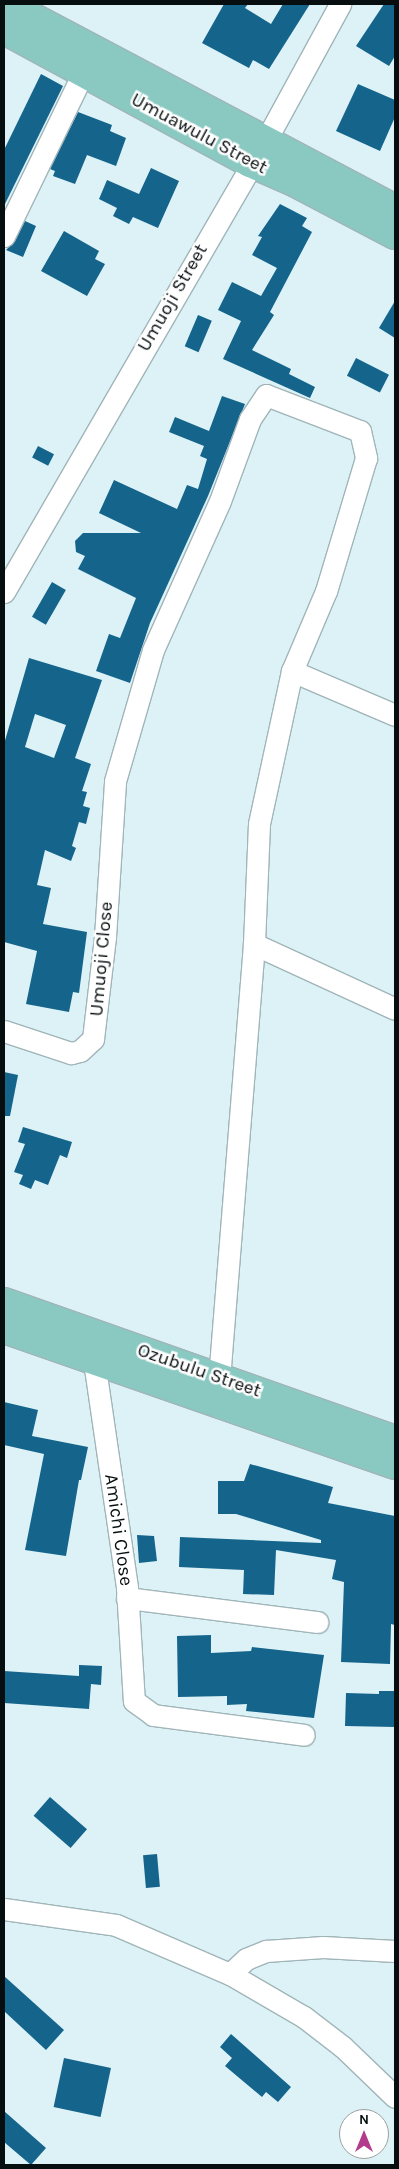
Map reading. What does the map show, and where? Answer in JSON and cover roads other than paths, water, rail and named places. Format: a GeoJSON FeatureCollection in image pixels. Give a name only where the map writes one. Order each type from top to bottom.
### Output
{"type":"FeatureCollection","features":[{"type":"Feature","properties":{"kind":"main road","name":"Umuawulu Street"},"geometry":{"type":"LineString","coordinates":[[8,4],[395,209]]}},
{"type":"Feature","properties":{"kind":"main road","name":"Umuawulu Street"},"geometry":{"type":"LineString","coordinates":[[4,30],[250,163],[294,182],[395,235]]}},
{"type":"Feature","properties":{"kind":"main road","name":"Ozubulu Street"},"geometry":{"type":"LineString","coordinates":[[4,1302],[205,1400],[395,1465]]}},
{"type":"Feature","properties":{"kind":"main road","name":"Ozubulu Street"},"geometry":{"type":"LineString","coordinates":[[4,1329],[219,1377],[395,1440]]}},
{"type":"Feature","properties":{"kind":"street","name":"Umuoji Street"},"geometry":{"type":"LineString","coordinates":[[4,592],[250,163],[266,140],[340,4]]}},
{"type":"Feature","properties":{"kind":"street"},"geometry":{"type":"LineString","coordinates":[[4,236],[24,188],[83,73]]}},
{"type":"Feature","properties":{"kind":"street","name":"Umuoji Close"},"geometry":{"type":"LineString","coordinates":[[4,1031],[71,1053],[80,1051],[93,1039],[105,937],[115,781],[153,650],[220,501],[250,420],[266,394],[360,431],[366,458],[326,591],[292,670]]}},
{"type":"Feature","properties":{"kind":"street"},"geometry":{"type":"LineString","coordinates":[[205,1400],[219,1377],[254,944],[259,824],[292,670],[395,715]]}},
{"type":"Feature","properties":{"kind":"street"},"geometry":{"type":"LineString","coordinates":[[254,944],[395,1009]]}},
{"type":"Feature","properties":{"kind":"street","name":"Amichi Close"},"geometry":{"type":"LineString","coordinates":[[97,1349],[127,1598],[134,1701],[153,1715],[304,1735]]}},
{"type":"Feature","properties":{"kind":"street"},"geometry":{"type":"LineString","coordinates":[[127,1598],[317,1622]]}},
{"type":"Feature","properties":{"kind":"street"},"geometry":{"type":"LineString","coordinates":[[4,1909],[116,1925],[230,1974],[304,2017],[343,2047],[395,2097]]}},
{"type":"Feature","properties":{"kind":"street"},"geometry":{"type":"LineString","coordinates":[[230,1974],[246,1958],[266,1951],[323,1947],[395,1951]]}}]}
